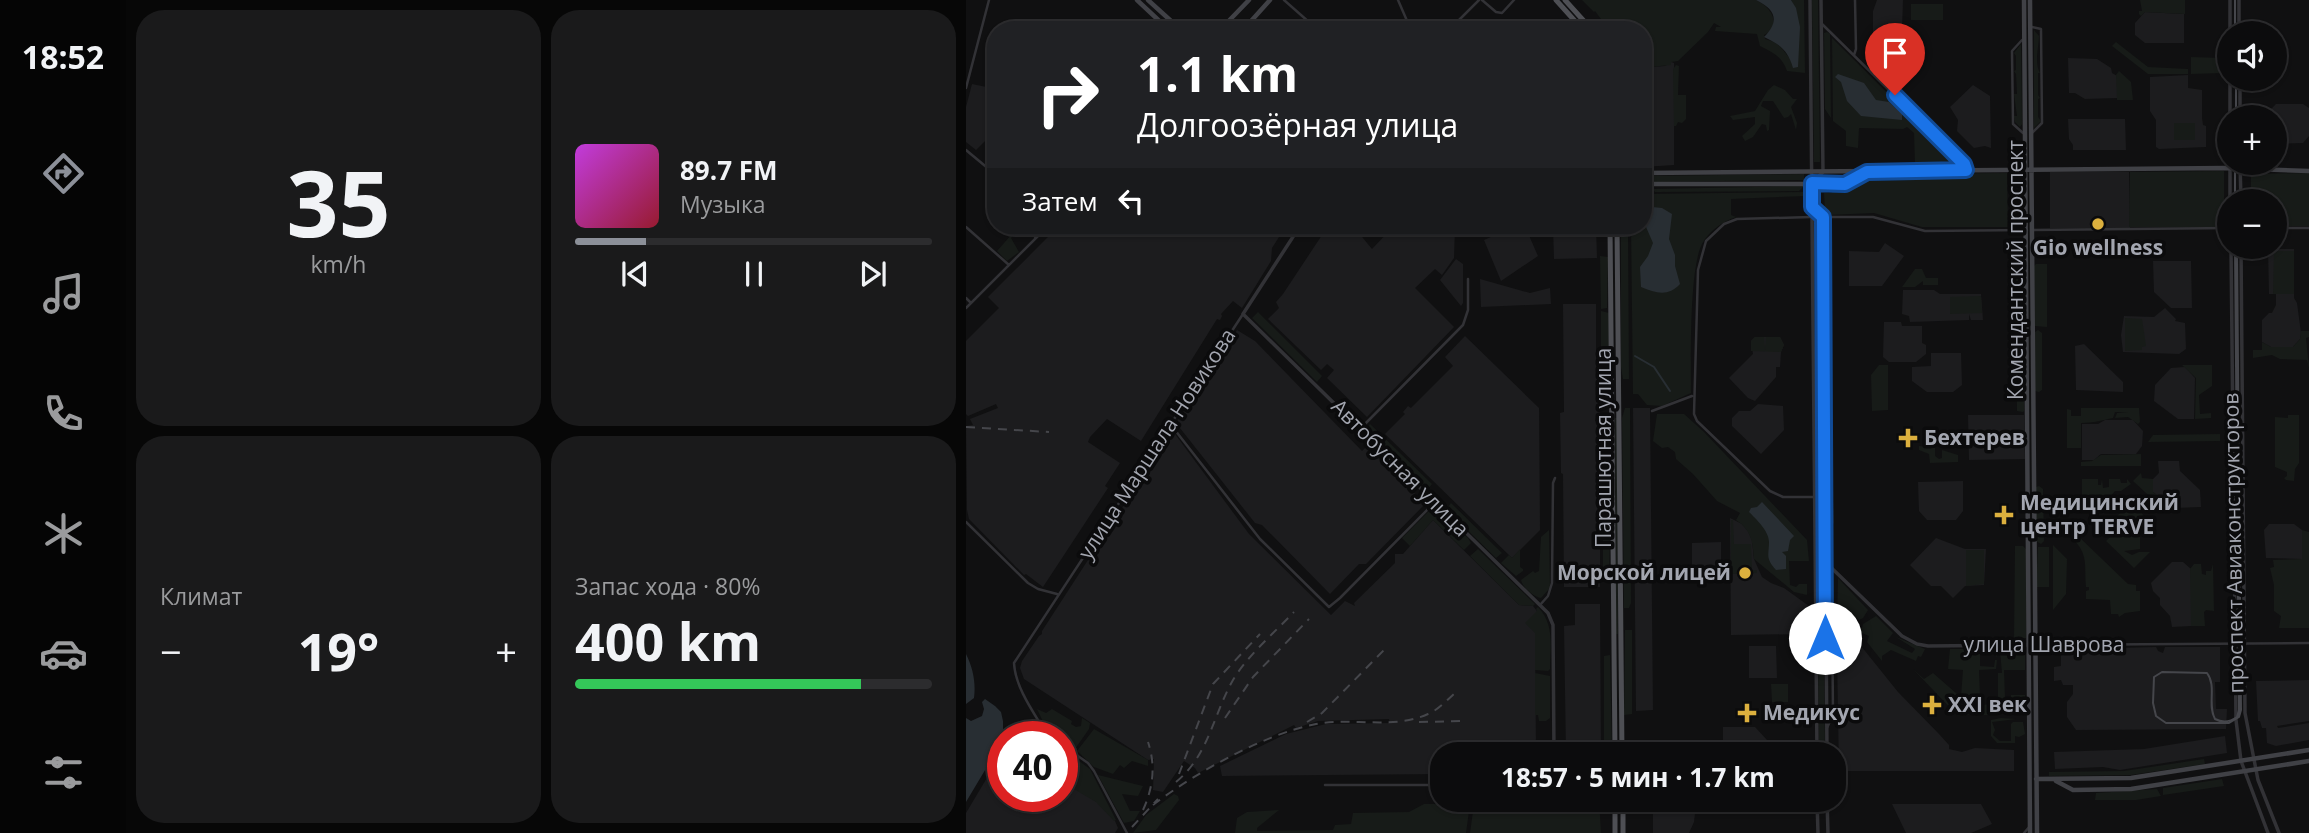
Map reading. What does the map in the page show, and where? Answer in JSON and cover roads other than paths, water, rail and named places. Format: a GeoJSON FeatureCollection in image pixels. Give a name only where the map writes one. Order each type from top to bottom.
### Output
{"type":"FeatureCollection","features":[{"type":"Feature","properties":{"kind":"main road"},"geometry":{"type":"LineString","coordinates":[[1137,0],[1159,21]]}},
{"type":"Feature","properties":{"kind":"main road"},"geometry":{"type":"LineString","coordinates":[[1148,0],[1171,21]]}},
{"type":"Feature","properties":{"kind":"main road"},"geometry":{"type":"LineString","coordinates":[[1229,21],[1250,0]]}},
{"type":"Feature","properties":{"kind":"main road"},"geometry":{"type":"LineString","coordinates":[[1250,21],[1270,0]]}},
{"type":"Feature","properties":{"kind":"main road"},"geometry":{"type":"LineString","coordinates":[[1556,0],[1575,21]]}},
{"type":"Feature","properties":{"kind":"main road"},"geometry":{"type":"LineString","coordinates":[[1565,0],[1584,21]]}},
{"type":"Feature","properties":{"kind":"main road","name":"Комендантский проспект"},"geometry":{"type":"LineString","coordinates":[[2024,0],[2024,170],[2028,230]]}},
{"type":"Feature","properties":{"kind":"main road","name":"Комендантский проспект"},"geometry":{"type":"LineString","coordinates":[[2030,0],[2030,830]]}},
{"type":"Feature","properties":{"kind":"main road"},"geometry":{"type":"LineString","coordinates":[[1652,173],[2217,166]]}},
{"type":"Feature","properties":{"kind":"main road"},"geometry":{"type":"LineString","coordinates":[[2287,171],[2309,171]]}},
{"type":"Feature","properties":{"kind":"main road"},"geometry":{"type":"LineString","coordinates":[[1652,184],[1845,184],[1867,172]]}},
{"type":"Feature","properties":{"kind":"main road","name":"Парашютная улица"},"geometry":{"type":"LineString","coordinates":[[1610,235],[1615,742]]}},
{"type":"Feature","properties":{"kind":"main road","name":"Парашютная улица"},"geometry":{"type":"LineString","coordinates":[[1618,235],[1622,742]]}},
{"type":"Feature","properties":{"kind":"main road","name":"Комендантский проспект"},"geometry":{"type":"LineString","coordinates":[[2031,645],[2037,833]]}},
{"type":"Feature","properties":{"kind":"main road"},"geometry":{"type":"LineString","coordinates":[[2030,779],[2131,778],[2309,750]]}},
{"type":"Feature","properties":{"kind":"main road"},"geometry":{"type":"LineString","coordinates":[[2053,779],[2073,790],[2144,788],[2309,761]]}},
{"type":"Feature","properties":{"kind":"main road"},"geometry":{"type":"LineString","coordinates":[[1615,812],[1615,833]]}},
{"type":"Feature","properties":{"kind":"main road"},"geometry":{"type":"LineString","coordinates":[[1623,812],[1626,832]]}},
{"type":"Feature","properties":{"kind":"street"},"geometry":{"type":"LineString","coordinates":[[966,88],[989,0]]}},
{"type":"Feature","properties":{"kind":"street"},"geometry":{"type":"LineString","coordinates":[[1284,0],[1308,21]]}},
{"type":"Feature","properties":{"kind":"street"},"geometry":{"type":"LineString","coordinates":[[1398,0],[1407,21]]}},
{"type":"Feature","properties":{"kind":"street"},"geometry":{"type":"LineString","coordinates":[[1459,21],[1481,0],[1496,12],[1502,13],[1514,0]]}},
{"type":"Feature","properties":{"kind":"street"},"geometry":{"type":"LineString","coordinates":[[1810,0],[1817,742]]}},
{"type":"Feature","properties":{"kind":"street"},"geometry":{"type":"LineString","coordinates":[[1812,183],[1823,172],[1821,0]]}},
{"type":"Feature","properties":{"kind":"street"},"geometry":{"type":"LineString","coordinates":[[1854,55],[1855,0]]}},
{"type":"Feature","properties":{"kind":"street"},"geometry":{"type":"LineString","coordinates":[[2230,0],[2230,21]]}},
{"type":"Feature","properties":{"kind":"street"},"geometry":{"type":"LineString","coordinates":[[2239,0],[2239,21]]}},
{"type":"Feature","properties":{"kind":"street"},"geometry":{"type":"LineString","coordinates":[[1821,23],[1964,164],[1966,170]]}},
{"type":"Feature","properties":{"kind":"street"},"geometry":{"type":"LineString","coordinates":[[2031,25],[2041,29],[2042,123],[2031,134]]}},
{"type":"Feature","properties":{"kind":"street"},"geometry":{"type":"LineString","coordinates":[[2024,134],[2013,124],[2012,57],[2014,48],[2025,38]]}},
{"type":"Feature","properties":{"kind":"street"},"geometry":{"type":"LineString","coordinates":[[966,150],[987,168]]}},
{"type":"Feature","properties":{"kind":"street"},"geometry":{"type":"LineString","coordinates":[[1812,207],[1823,217],[1873,217],[1925,231],[2217,229]]}},
{"type":"Feature","properties":{"kind":"street"},"geometry":{"type":"LineString","coordinates":[[1812,217],[1737,219],[1724,224],[1706,240],[1698,270],[1693,396],[1695,418],[1770,491],[1783,497],[1824,497]]}},
{"type":"Feature","properties":{"kind":"street"},"geometry":{"type":"LineString","coordinates":[[1823,217],[1827,742]]}},
{"type":"Feature","properties":{"kind":"street"},"geometry":{"type":"LineString","coordinates":[[966,227],[1009,265]]}},
{"type":"Feature","properties":{"kind":"street"},"geometry":{"type":"LineString","coordinates":[[2287,228],[2309,228]]}},
{"type":"Feature","properties":{"kind":"street"},"geometry":{"type":"LineString","coordinates":[[1034,240],[1035,235]]}},
{"type":"Feature","properties":{"kind":"street"},"geometry":{"type":"LineString","coordinates":[[966,308],[1039,235]]}},
{"type":"Feature","properties":{"kind":"street","name":"улица Маршала Новикова"},"geometry":{"type":"LineString","coordinates":[[1039,721],[1021,687],[1014,663],[1294,235]]}},
{"type":"Feature","properties":{"kind":"street"},"geometry":{"type":"LineString","coordinates":[[1823,236],[1829,246],[1832,443],[1831,525],[1824,541]]}},
{"type":"Feature","properties":{"kind":"street","name":"проспект Авиаконструкторов"},"geometry":{"type":"LineString","coordinates":[[2231,259],[2236,718],[2244,772],[2268,833]]}},
{"type":"Feature","properties":{"kind":"street","name":"проспект Авиаконструкторов"},"geometry":{"type":"LineString","coordinates":[[2241,259],[2245,713],[2256,770],[2279,833]]}},
{"type":"Feature","properties":{"kind":"street"},"geometry":{"type":"LineString","coordinates":[[1361,429],[1460,329],[1468,317],[1468,279]]}},
{"type":"Feature","properties":{"kind":"street"},"geometry":{"type":"LineString","coordinates":[[966,298],[971,303]]}},
{"type":"Feature","properties":{"kind":"street","name":"Автобусная улица"},"geometry":{"type":"LineString","coordinates":[[1242,314],[1548,613],[1553,625],[1554,742]]}},
{"type":"Feature","properties":{"kind":"street"},"geometry":{"type":"LineString","coordinates":[[1652,411],[1693,396]]}},
{"type":"Feature","properties":{"kind":"street"},"geometry":{"type":"LineString","coordinates":[[1171,425],[1260,539],[1329,607],[1435,502]]}},
{"type":"Feature","properties":{"kind":"street"},"geometry":{"type":"LineString","coordinates":[[1824,452],[1832,443]]}},
{"type":"Feature","properties":{"kind":"street"},"geometry":{"type":"LineString","coordinates":[[2233,461],[2242,461]]}},
{"type":"Feature","properties":{"kind":"street"},"geometry":{"type":"LineString","coordinates":[[1540,605],[1548,596],[1552,583],[1555,478]]}},
{"type":"Feature","properties":{"kind":"street"},"geometry":{"type":"LineString","coordinates":[[966,522],[1028,583],[1059,595]]}},
{"type":"Feature","properties":{"kind":"street","name":"улица Шаврова"},"geometry":{"type":"LineString","coordinates":[[1816,552],[1898,633],[1928,646],[2309,643]]}},
{"type":"Feature","properties":{"kind":"street"},"geometry":{"type":"LineString","coordinates":[[1078,756],[1088,763],[1127,833]]}},
{"type":"Feature","properties":{"kind":"street"},"geometry":{"type":"LineString","coordinates":[[1325,785],[1430,785]]}},
{"type":"Feature","properties":{"kind":"street"},"geometry":{"type":"LineString","coordinates":[[1817,812],[1818,833]]}},
{"type":"Feature","properties":{"kind":"street"},"geometry":{"type":"LineString","coordinates":[[1827,812],[1830,833]]}},
{"type":"Feature","properties":{"kind":"street"},"geometry":{"type":"LineString","coordinates":[[2024,833],[2030,830]]}},
{"type":"Feature","properties":{"kind":"waterway"},"geometry":{"type":"LineString","coordinates":[[1635,356],[1654,367],[1670,391]]}},
{"type":"Feature","properties":{"kind":"tram line"},"geometry":{"type":"LineString","coordinates":[[2235,0],[2235,21]]}},
{"type":"Feature","properties":{"kind":"tram line"},"geometry":{"type":"LineString","coordinates":[[2236,91],[2236,105]]}},
{"type":"Feature","properties":{"kind":"tram line"},"geometry":{"type":"LineString","coordinates":[[2235,175],[2235,189]]}},
{"type":"Feature","properties":{"kind":"tram line"},"geometry":{"type":"LineString","coordinates":[[2235,259],[2239,710],[2237,717],[2232,720],[2215,719],[2207,673],[2162,672],[2154,677],[2153,703],[2156,716],[2166,723],[2229,723],[2239,717],[2241,710],[2237,259]]}},
{"type":"Feature","properties":{"kind":"railway"},"geometry":{"type":"LineString","coordinates":[[966,427],[1049,432]]}},
{"type":"Feature","properties":{"kind":"railway"},"geometry":{"type":"LineString","coordinates":[[1176,782],[1196,760],[1226,693],[1239,671],[1294,612]]}},
{"type":"Feature","properties":{"kind":"railway"},"geometry":{"type":"LineString","coordinates":[[1225,718],[1253,677],[1309,619]]}},
{"type":"Feature","properties":{"kind":"railway"},"geometry":{"type":"LineString","coordinates":[[1179,774],[1213,684],[1260,634]]}},
{"type":"Feature","properties":{"kind":"railway"},"geometry":{"type":"LineString","coordinates":[[1307,722],[1322,713],[1386,648]]}},
{"type":"Feature","properties":{"kind":"railway"},"geometry":{"type":"LineString","coordinates":[[1153,805],[1209,768],[1274,736],[1330,722],[1415,719],[1435,710],[1454,694]]}},
{"type":"Feature","properties":{"kind":"railway"},"geometry":{"type":"LineString","coordinates":[[1419,722],[1465,721]]}},
{"type":"Feature","properties":{"kind":"railway"},"geometry":{"type":"LineString","coordinates":[[1143,810],[1152,777],[1148,742]]}},
{"type":"Feature","properties":{"kind":"railway"},"geometry":{"type":"LineString","coordinates":[[1132,827],[1158,799]]}},
{"type":"Feature","properties":{"kind":"place","name":"Gio wellness"},"geometry":{"type":"Point","coordinates":[2098,224]}},
{"type":"Feature","properties":{"kind":"place","name":"Бехтерев"},"geometry":{"type":"Point","coordinates":[1908,438]}},
{"type":"Feature","properties":{"kind":"place","name":"Медицинский центр TERVE"},"geometry":{"type":"Point","coordinates":[2004,515]}},
{"type":"Feature","properties":{"kind":"place","name":"Морской лицей"},"geometry":{"type":"Point","coordinates":[1745,573]}},
{"type":"Feature","properties":{"kind":"place","name":"XXI век"},"geometry":{"type":"Point","coordinates":[1932,705]}},
{"type":"Feature","properties":{"kind":"place","name":"Медикус"},"geometry":{"type":"Point","coordinates":[1747,713]}}]}
